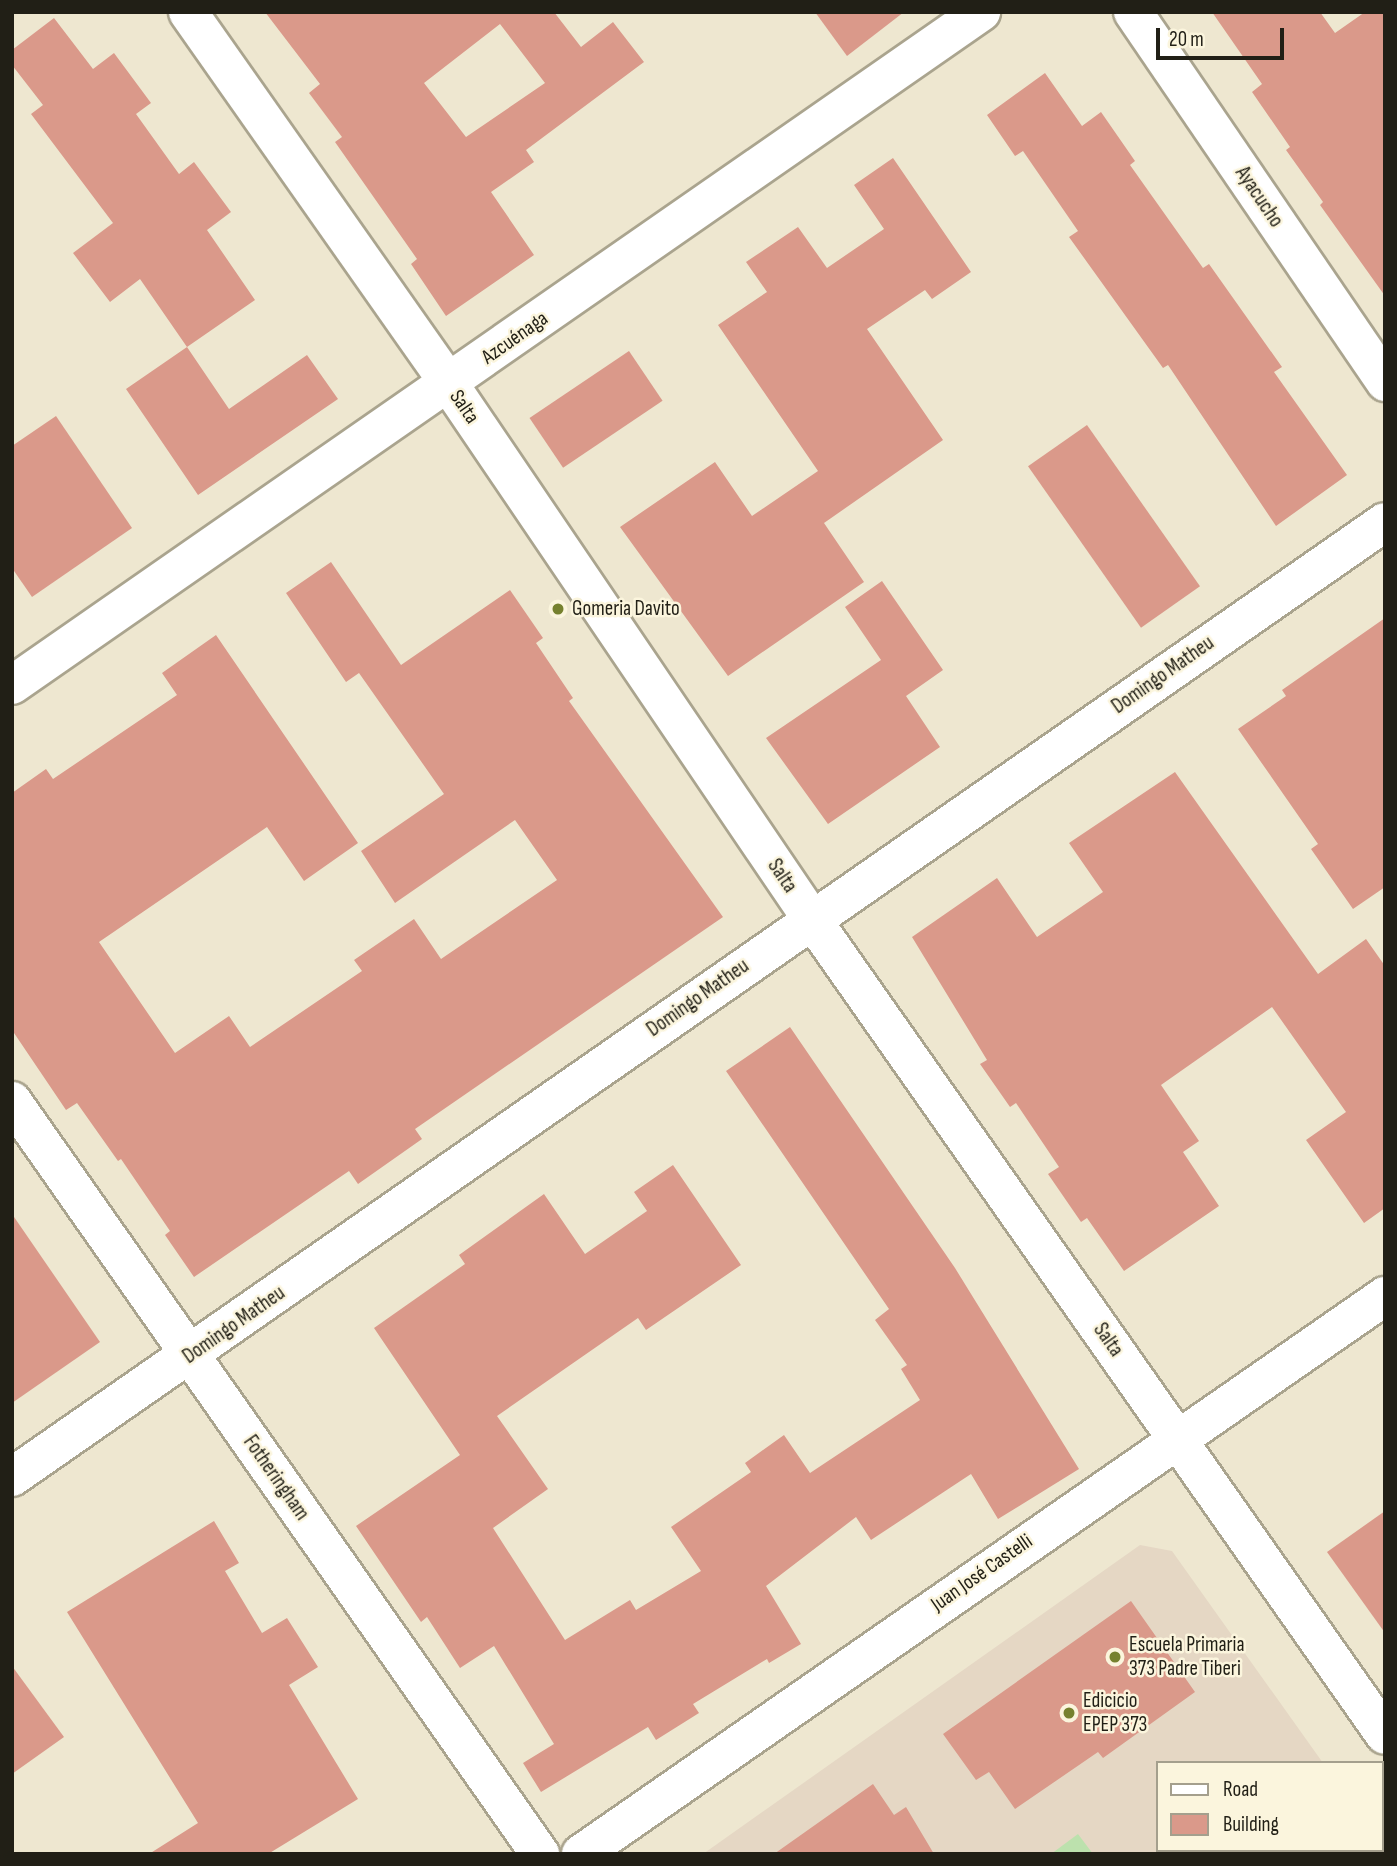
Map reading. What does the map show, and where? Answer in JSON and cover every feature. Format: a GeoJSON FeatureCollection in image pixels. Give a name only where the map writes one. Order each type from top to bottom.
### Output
{"type":"FeatureCollection","features":[{"type":"Feature","properties":{"kind":"street","name":"Salta"},"geometry":{"type":"LineString","coordinates":[[188,12],[449,384],[811,918],[1385,1735]]}},
{"type":"Feature","properties":{"kind":"street","name":"Azcuénaga"},"geometry":{"type":"LineString","coordinates":[[12,685],[981,12]]}},
{"type":"Feature","properties":{"kind":"street","name":"Ayacucho"},"geometry":{"type":"LineString","coordinates":[[1133,12],[1385,382]]}},
{"type":"Feature","properties":{"kind":"street","name":"Domingo Matheu"},"geometry":{"type":"LineString","coordinates":[[12,1477],[191,1355],[811,918],[1385,522]]}},
{"type":"Feature","properties":{"kind":"street","name":"Fotheringham"},"geometry":{"type":"LineString","coordinates":[[12,1101],[540,1854]]}},
{"type":"Feature","properties":{"kind":"street","name":"Juan José Castelli"},"geometry":{"type":"LineString","coordinates":[[581,1854],[1176,1437],[1385,1296]]}},
{"type":"Feature","properties":{"kind":"shaded area","name":"Escuela Primaria 373 Padre Tiberi"},"geometry":{"type":"Polygon","coordinates":[[[1140,1545],[1172,1551],[1322,1761],[1156,1761],[1156,1852],[1383,1852],[1383,1850],[1385,1854],[703,1854],[1140,1545]]]}},
{"type":"Feature","properties":{"kind":"green space"},"geometry":{"type":"Polygon","coordinates":[[[1078,1834],[1093,1854],[1051,1854],[1078,1834]]]}},
{"type":"Feature","properties":{"kind":"building"},"geometry":{"type":"Polygon","coordinates":[[[265,12],[554,12],[581,47],[613,22],[644,62],[526,150],[534,162],[491,192],[534,255],[446,316],[411,264],[417,259],[335,142],[342,137],[309,93],[320,84],[265,12]],[[500,24],[424,83],[466,137],[545,83],[500,24]]]}},
{"type":"Feature","properties":{"kind":"building"},"geometry":{"type":"Polygon","coordinates":[[[815,12],[904,12],[847,56],[815,12]]]}},
{"type":"Feature","properties":{"kind":"building"},"geometry":{"type":"Polygon","coordinates":[[[1212,12],[1320,12],[1335,33],[1365,12],[1385,12],[1385,296],[1320,205],[1323,202],[1286,150],[1290,147],[1252,92],[1262,84],[1212,12]]]}},
{"type":"Feature","properties":{"kind":"building"},"geometry":{"type":"Polygon","coordinates":[[[54,18],[93,69],[114,53],[151,103],[136,114],[179,174],[194,162],[231,212],[207,230],[255,300],[187,347],[140,279],[110,302],[73,253],[113,223],[31,114],[43,105],[12,65],[12,50],[54,18]]]}},
{"type":"Feature","properties":{"kind":"building"},"geometry":{"type":"Polygon","coordinates":[[[1045,73],[1082,126],[1101,112],[1135,161],[1130,165],[1203,268],[1209,264],[1282,367],[1274,372],[1347,475],[1276,526],[1168,365],[1163,368],[1069,237],[1078,231],[1023,151],[1015,156],[987,115],[1045,73]]]}},
{"type":"Feature","properties":{"kind":"building"},"geometry":{"type":"Polygon","coordinates":[[[893,158],[971,272],[932,299],[925,290],[867,329],[943,440],[824,523],[864,582],[728,676],[620,527],[715,462],[752,516],[818,471],[718,325],[767,292],[746,262],[798,227],[827,268],[884,229],[854,185],[893,158]]]}},
{"type":"Feature","properties":{"kind":"building"},"geometry":{"type":"Polygon","coordinates":[[[187,347],[229,409],[307,355],[338,399],[198,495],[126,389],[187,347]]]}},
{"type":"Feature","properties":{"kind":"building"},"geometry":{"type":"Polygon","coordinates":[[[629,351],[663,401],[563,468],[530,418],[629,351]]]}},
{"type":"Feature","properties":{"kind":"building"},"geometry":{"type":"Polygon","coordinates":[[[56,416],[132,528],[32,597],[12,568],[12,446],[56,416]]]}},
{"type":"Feature","properties":{"kind":"building"},"geometry":{"type":"Polygon","coordinates":[[[1087,425],[1200,586],[1141,628],[1028,466],[1087,425]]]}},
{"type":"Feature","properties":{"kind":"building"},"geometry":{"type":"Polygon","coordinates":[[[331,562],[401,665],[510,590],[543,638],[536,643],[573,698],[569,701],[723,917],[415,1129],[422,1139],[358,1184],[349,1171],[194,1277],[165,1235],[170,1231],[121,1159],[118,1161],[77,1103],[66,1110],[12,1030],[12,793],[46,769],[53,779],[177,695],[162,673],[216,635],[358,843],[304,881],[267,827],[99,942],[175,1053],[229,1016],[250,1047],[362,971],[354,960],[414,919],[441,959],[557,880],[515,820],[395,903],[361,851],[444,794],[359,673],[346,682],[286,593],[331,562]]]}},
{"type":"Feature","properties":{"kind":"building"},"geometry":{"type":"Polygon","coordinates":[[[882,581],[943,670],[906,696],[940,747],[828,824],[766,738],[881,660],[845,607],[882,581]]]}},
{"type":"Feature","properties":{"kind":"building"},"geometry":{"type":"Polygon","coordinates":[[[1385,618],[1385,887],[1353,909],[1311,849],[1318,844],[1238,729],[1286,696],[1282,690],[1385,618]]]}},
{"type":"Feature","properties":{"kind":"building"},"geometry":{"type":"Polygon","coordinates":[[[1175,772],[1318,974],[1366,939],[1385,966],[1385,1208],[1364,1223],[1306,1140],[1346,1112],[1272,1007],[1161,1085],[1199,1141],[1183,1152],[1219,1206],[1124,1271],[1087,1218],[1081,1222],[1048,1174],[1059,1167],[1016,1103],[1010,1107],[980,1064],[987,1060],[912,937],[997,878],[1037,937],[1103,892],[1069,843],[1175,772]]]}},
{"type":"Feature","properties":{"kind":"building"},"geometry":{"type":"Polygon","coordinates":[[[790,1027],[955,1268],[1079,1469],[998,1519],[971,1474],[871,1540],[856,1517],[766,1586],[801,1644],[769,1663],[767,1659],[693,1704],[699,1713],[656,1740],[648,1727],[541,1792],[523,1763],[554,1744],[494,1646],[460,1668],[427,1617],[421,1622],[356,1526],[460,1455],[374,1328],[465,1264],[459,1255],[544,1194],[585,1254],[647,1211],[634,1192],[673,1165],[741,1265],[646,1330],[638,1318],[497,1416],[548,1489],[493,1528],[565,1640],[630,1600],[636,1610],[701,1571],[671,1527],[751,1472],[745,1463],[784,1435],[810,1473],[920,1400],[901,1369],[907,1365],[875,1320],[889,1309],[726,1071],[790,1027]]]}},
{"type":"Feature","properties":{"kind":"building"},"geometry":{"type":"Polygon","coordinates":[[[12,1214],[100,1342],[12,1403],[12,1214]]]}},
{"type":"Feature","properties":{"kind":"building"},"geometry":{"type":"Polygon","coordinates":[[[1385,1511],[1385,1633],[1327,1552],[1385,1511]]]}},
{"type":"Feature","properties":{"kind":"building"},"geometry":{"type":"Polygon","coordinates":[[[214,1521],[239,1563],[225,1571],[262,1633],[287,1618],[318,1667],[289,1685],[358,1799],[268,1854],[149,1854],[198,1823],[67,1612],[214,1521]]]}},
{"type":"Feature","properties":{"kind":"building","name":"Edicicio EPEP 373"},"geometry":{"type":"Polygon","coordinates":[[[1131,1601],[1195,1692],[1103,1758],[1098,1752],[1015,1809],[989,1772],[976,1780],[943,1734],[1131,1601]]]}},
{"type":"Feature","properties":{"kind":"building"},"geometry":{"type":"Polygon","coordinates":[[[12,1666],[64,1737],[12,1774],[12,1666]]]}},
{"type":"Feature","properties":{"kind":"building"},"geometry":{"type":"Polygon","coordinates":[[[873,1784],[894,1815],[906,1807],[934,1854],[774,1854],[873,1784]]]}},
{"type":"Feature","properties":{"kind":"place","name":"Gomeria Davito"},"geometry":{"type":"Point","coordinates":[558,609]}},
{"type":"Feature","properties":{"kind":"place","name":"Escuela Primaria 373 Padre Tiberi"},"geometry":{"type":"Point","coordinates":[1115,1657]}},
{"type":"Feature","properties":{"kind":"place","name":"Edicicio EPEP 373"},"geometry":{"type":"Point","coordinates":[1069,1713]}}]}
